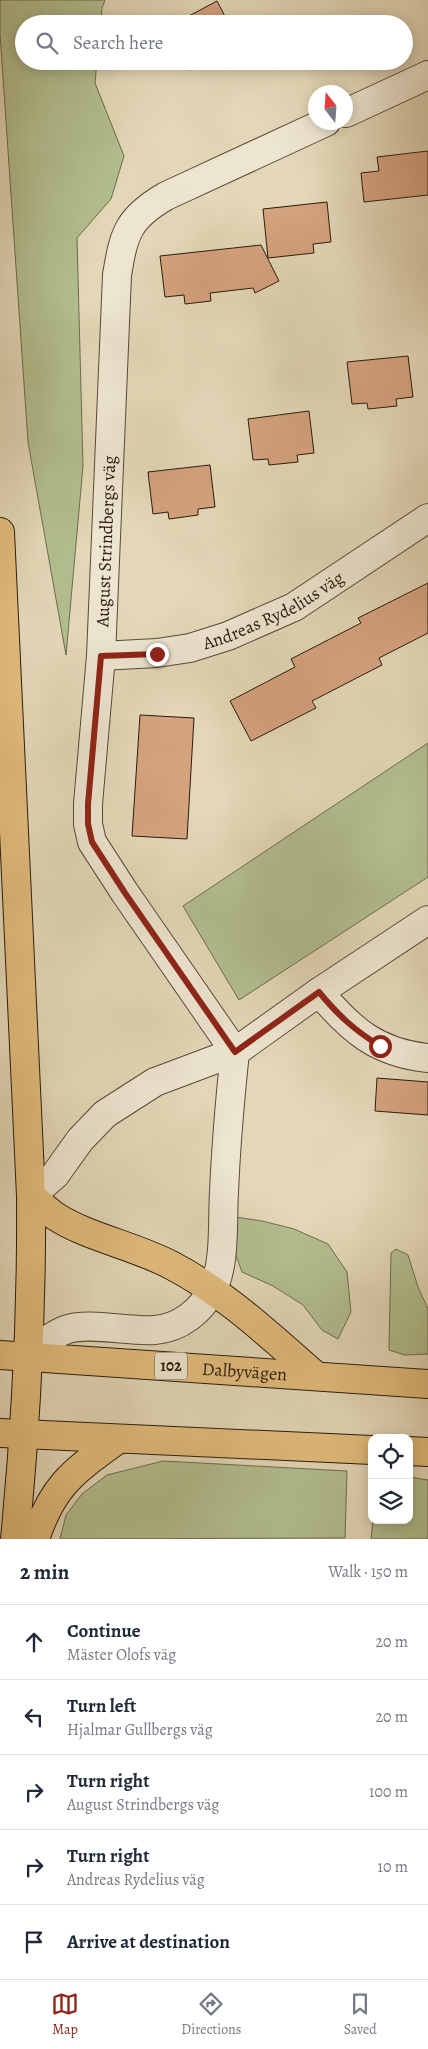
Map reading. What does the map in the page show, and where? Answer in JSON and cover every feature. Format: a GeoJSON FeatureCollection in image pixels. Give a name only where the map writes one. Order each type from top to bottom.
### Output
{"type":"FeatureCollection","features":[{"type":"Feature","properties":{"kind":"main road"},"geometry":{"type":"LineString","coordinates":[[0,532],[31,1196],[32,1258],[27,1357],[11,1434],[15,1539]]}},
{"type":"Feature","properties":{"kind":"main road"},"geometry":{"type":"LineString","coordinates":[[31,1196],[56,1216],[169,1264],[213,1289],[255,1322],[315,1375]]}},
{"type":"Feature","properties":{"kind":"main road","name":"Dalbyvägen"},"geometry":{"type":"LineString","coordinates":[[0,1355],[428,1384]]}},
{"type":"Feature","properties":{"kind":"main road"},"geometry":{"type":"LineString","coordinates":[[11,1434],[368,1450]]}},
{"type":"Feature","properties":{"kind":"main road"},"geometry":{"type":"LineString","coordinates":[[35,1539],[58,1489],[72,1474],[117,1440]]}},
{"type":"Feature","properties":{"kind":"main road"},"geometry":{"type":"LineString","coordinates":[[413,1451],[428,1452]]}},
{"type":"Feature","properties":{"kind":"street"},"geometry":{"type":"LineString","coordinates":[[353,110],[428,75]]}},
{"type":"Feature","properties":{"kind":"street","name":"August Strindbergs väg"},"geometry":{"type":"LineString","coordinates":[[235,1052],[92,842],[88,824],[88,804],[101,656],[118,274],[124,239],[138,216],[148,206],[309,130]]}},
{"type":"Feature","properties":{"kind":"street","name":"Andreas Rydelius väg"},"geometry":{"type":"LineString","coordinates":[[101,656],[157,654],[190,648],[228,636],[294,607],[428,518]]}},
{"type":"Feature","properties":{"kind":"street"},"geometry":{"type":"LineString","coordinates":[[31,1196],[55,1175],[80,1140],[105,1114],[154,1082],[235,1052],[319,992],[428,920]]}},
{"type":"Feature","properties":{"kind":"street"},"geometry":{"type":"LineString","coordinates":[[319,992],[355,1030],[380,1046],[406,1056],[428,1058]]}},
{"type":"Feature","properties":{"kind":"street"},"geometry":{"type":"LineString","coordinates":[[27,1357],[54,1336],[80,1326],[132,1331],[158,1330],[190,1317],[202,1306],[213,1289],[221,1250],[228,1118],[235,1052]]}},
{"type":"Feature","properties":{"kind":"green space"},"geometry":{"type":"Polygon","coordinates":[[[0,0],[105,0],[102,15],[15,15],[15,70],[96,70],[95,83],[124,156],[111,199],[77,238],[83,466],[66,655],[28,442],[0,34],[0,0]]]}},
{"type":"Feature","properties":{"kind":"green space"},"geometry":{"type":"Polygon","coordinates":[[[428,743],[428,877],[239,1000],[183,906],[428,743]]]}},
{"type":"Feature","properties":{"kind":"green space"},"geometry":{"type":"Polygon","coordinates":[[[235,1217],[294,1229],[328,1244],[347,1272],[351,1312],[338,1339],[322,1330],[303,1305],[273,1286],[242,1272],[235,1253],[235,1217]]]}},
{"type":"Feature","properties":{"kind":"green space"},"geometry":{"type":"Polygon","coordinates":[[[396,1249],[408,1255],[418,1287],[428,1309],[428,1354],[405,1355],[389,1350],[391,1253],[396,1249]]]}},
{"type":"Feature","properties":{"kind":"green space"},"geometry":{"type":"Polygon","coordinates":[[[163,1461],[347,1471],[345,1538],[60,1539],[66,1515],[82,1494],[107,1475],[163,1461]]]}},
{"type":"Feature","properties":{"kind":"green space"},"geometry":{"type":"Polygon","coordinates":[[[413,1478],[428,1480],[428,1539],[371,1539],[373,1524],[413,1524],[413,1478]]]}},
{"type":"Feature","properties":{"kind":"building"},"geometry":{"type":"Polygon","coordinates":[[[217,1],[224,15],[191,15],[217,1]]]}},
{"type":"Feature","properties":{"kind":"building"},"geometry":{"type":"Polygon","coordinates":[[[428,151],[428,195],[364,202],[361,173],[379,171],[377,157],[428,151]]]}},
{"type":"Feature","properties":{"kind":"building"},"geometry":{"type":"Polygon","coordinates":[[[327,202],[331,242],[313,244],[314,253],[268,258],[263,209],[327,202]]]}},
{"type":"Feature","properties":{"kind":"building"},"geometry":{"type":"Polygon","coordinates":[[[261,245],[279,281],[255,293],[253,288],[210,293],[211,301],[185,304],[184,295],[165,297],[160,256],[261,245]]]}},
{"type":"Feature","properties":{"kind":"building"},"geometry":{"type":"Polygon","coordinates":[[[408,356],[413,397],[396,399],[397,406],[368,409],[367,403],[352,404],[347,362],[408,356]]]}},
{"type":"Feature","properties":{"kind":"building"},"geometry":{"type":"Polygon","coordinates":[[[309,411],[314,453],[297,455],[298,462],[269,465],[268,459],[253,460],[248,419],[309,411]]]}},
{"type":"Feature","properties":{"kind":"building"},"geometry":{"type":"Polygon","coordinates":[[[210,465],[215,507],[198,509],[198,515],[169,519],[168,512],[153,514],[148,472],[210,465]]]}},
{"type":"Feature","properties":{"kind":"building"},"geometry":{"type":"Polygon","coordinates":[[[428,583],[428,633],[379,658],[382,665],[312,701],[316,708],[251,741],[230,701],[295,667],[291,659],[361,623],[358,618],[428,583]]]}},
{"type":"Feature","properties":{"kind":"building"},"geometry":{"type":"Polygon","coordinates":[[[140,715],[194,718],[187,839],[132,836],[140,715]]]}},
{"type":"Feature","properties":{"kind":"building"},"geometry":{"type":"Polygon","coordinates":[[[377,1078],[428,1082],[428,1115],[375,1111],[377,1078]]]}},
{"type":"Feature","properties":{"kind":"route"},"geometry":{"type":"LineString","coordinates":[[157,654],[101,656],[88,804],[88,824],[92,842],[235,1052],[319,992],[355,1030],[380,1046]]}}]}
